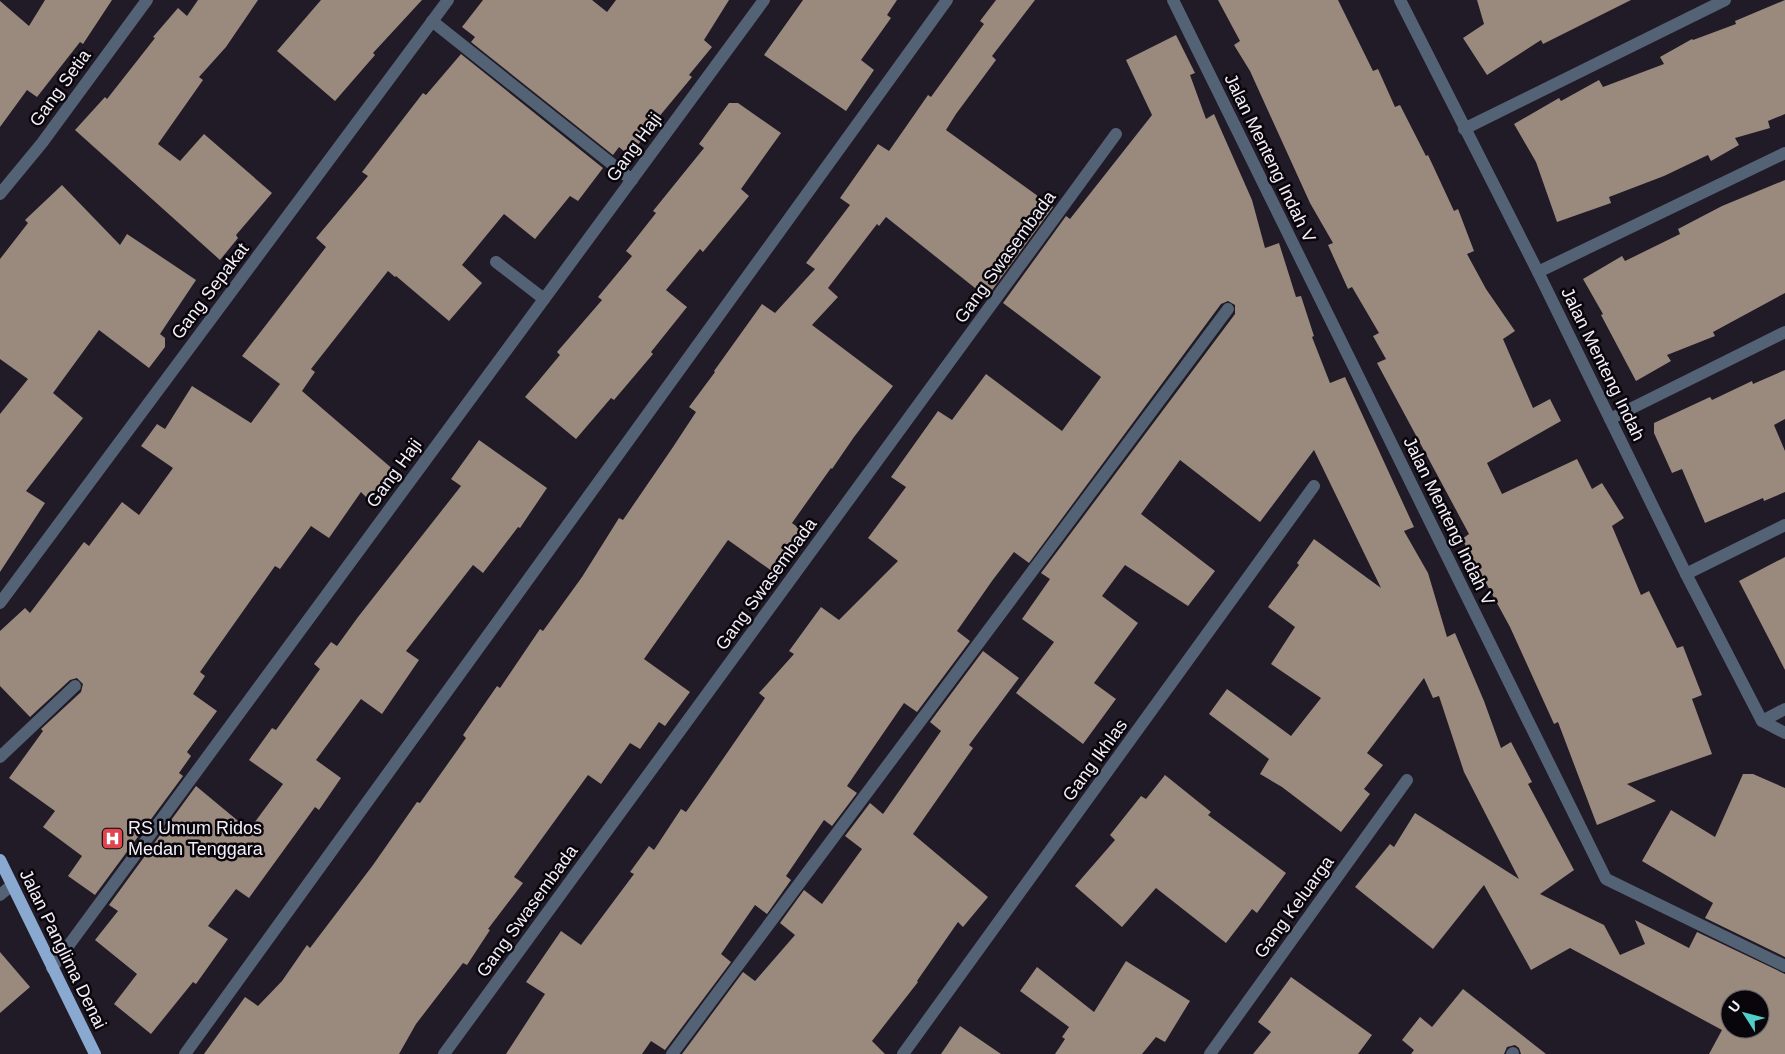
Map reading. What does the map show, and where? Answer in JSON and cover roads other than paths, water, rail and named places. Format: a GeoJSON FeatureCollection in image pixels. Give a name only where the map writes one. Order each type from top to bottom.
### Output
{"type":"FeatureCollection","features":[{"type":"Feature","properties":{"kind":"main road","name":"Jalan Panglima Denai"},"geometry":{"type":"LineString","coordinates":[[0,860],[95,1054]]}},
{"type":"Feature","properties":{"kind":"street","name":"Gang Setia"},"geometry":{"type":"LineString","coordinates":[[0,194],[42,143],[147,0]]}},
{"type":"Feature","properties":{"kind":"street","name":"Gang Sepakat"},"geometry":{"type":"LineString","coordinates":[[0,603],[448,0]]}},
{"type":"Feature","properties":{"kind":"street","name":"Gang Haji"},"geometry":{"type":"LineString","coordinates":[[52,968],[764,0]]}},
{"type":"Feature","properties":{"kind":"street"},"geometry":{"type":"LineString","coordinates":[[185,1054],[947,0]]}},
{"type":"Feature","properties":{"kind":"street","name":"Jalan Menteng Indah V"},"geometry":{"type":"LineString","coordinates":[[1173,0],[1606,878],[1785,966]]}},
{"type":"Feature","properties":{"kind":"street","name":"Jalan Menteng Indah"},"geometry":{"type":"LineString","coordinates":[[1400,0],[1538,272],[1686,574],[1762,721]]}},
{"type":"Feature","properties":{"kind":"street"},"geometry":{"type":"LineString","coordinates":[[1464,129],[1725,0]]}},
{"type":"Feature","properties":{"kind":"street"},"geometry":{"type":"LineString","coordinates":[[432,20],[632,180]]}},
{"type":"Feature","properties":{"kind":"street","name":"Gang Swasembada"},"geometry":{"type":"LineString","coordinates":[[444,1054],[1116,134]]}},
{"type":"Feature","properties":{"kind":"street"},"geometry":{"type":"LineString","coordinates":[[1538,272],[1785,153]]}},
{"type":"Feature","properties":{"kind":"street"},"geometry":{"type":"LineString","coordinates":[[496,262],[544,299]]}},
{"type":"Feature","properties":{"kind":"street"},"geometry":{"type":"LineString","coordinates":[[672,1054],[1228,309]]}},
{"type":"Feature","properties":{"kind":"street"},"geometry":{"type":"LineString","coordinates":[[1610,419],[1785,332]]}},
{"type":"Feature","properties":{"kind":"street","name":"Gang Ikhlas"},"geometry":{"type":"LineString","coordinates":[[903,1054],[1314,486]]}},
{"type":"Feature","properties":{"kind":"street"},"geometry":{"type":"LineString","coordinates":[[1686,574],[1785,525]]}},
{"type":"Feature","properties":{"kind":"street"},"geometry":{"type":"LineString","coordinates":[[0,757],[75,686]]}},
{"type":"Feature","properties":{"kind":"street"},"geometry":{"type":"LineString","coordinates":[[1762,721],[1785,709]]}},
{"type":"Feature","properties":{"kind":"street"},"geometry":{"type":"LineString","coordinates":[[1762,721],[1785,733]]}},
{"type":"Feature","properties":{"kind":"street","name":"Gang Keluarga"},"geometry":{"type":"LineString","coordinates":[[1210,1054],[1407,780]]}},
{"type":"Feature","properties":{"kind":"street"},"geometry":{"type":"LineString","coordinates":[[0,895],[12,885]]}},
{"type":"Feature","properties":{"kind":"place","name":"RS Umum Ridos Medan Tenggara"},"geometry":{"type":"Point","coordinates":[112,838]}}]}
